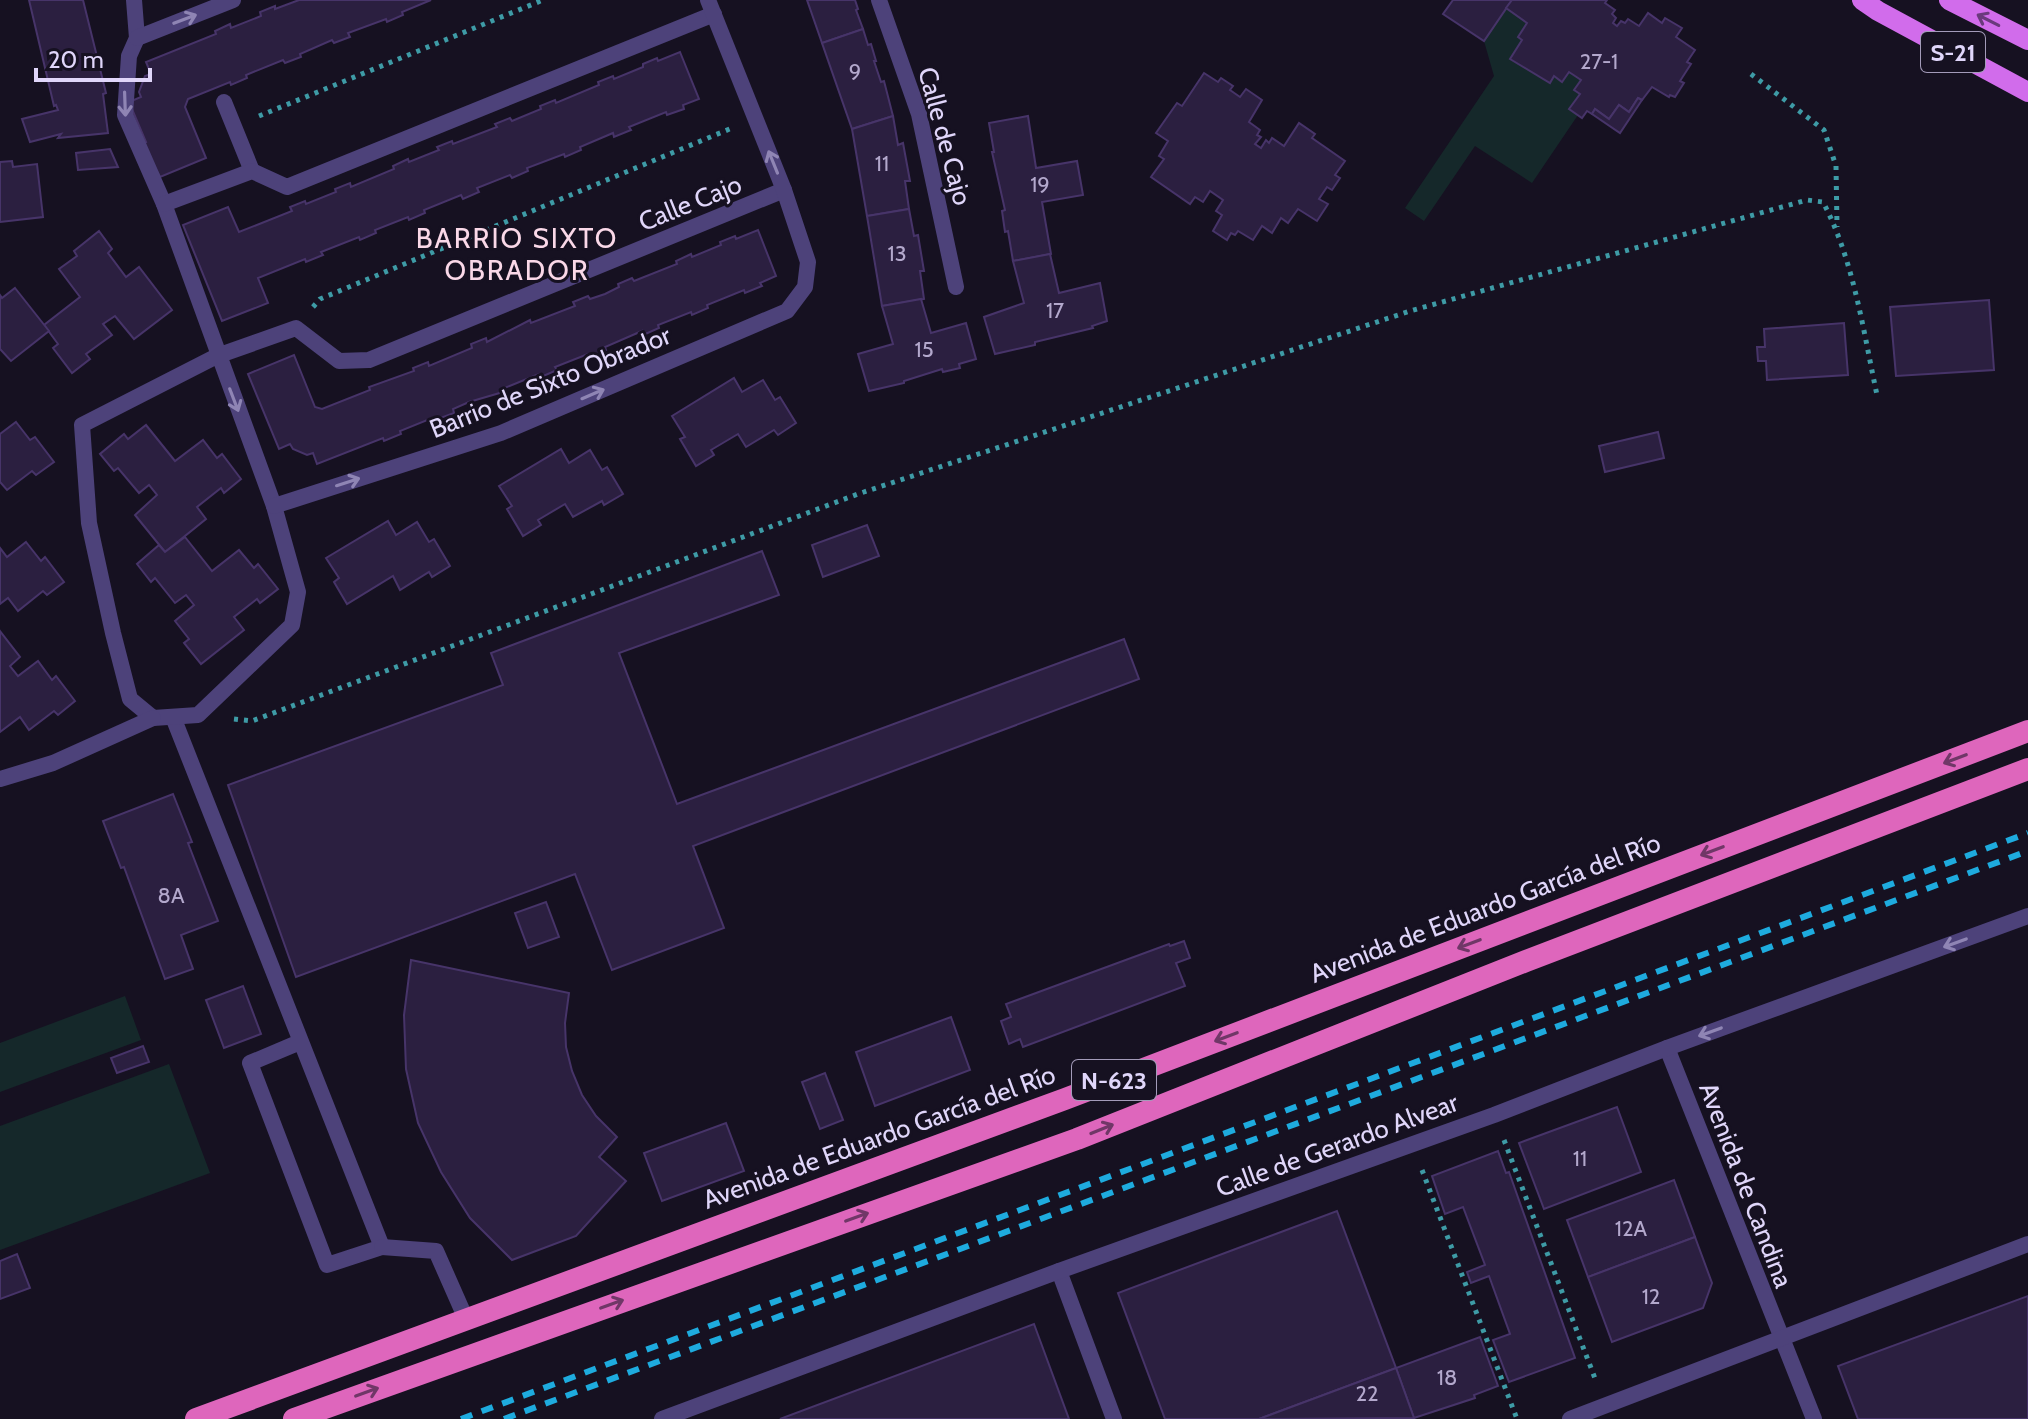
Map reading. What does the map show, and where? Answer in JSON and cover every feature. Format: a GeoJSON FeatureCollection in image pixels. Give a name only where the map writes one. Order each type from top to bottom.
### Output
{"type":"FeatureCollection","features":[{"type":"Feature","properties":{"kind":"highway","name":"Avenida de Eduardo García del Río"},"geometry":{"type":"LineString","coordinates":[[196,1419],[1065,1099],[2028,731]]}},
{"type":"Feature","properties":{"kind":"highway","name":"N-623"},"geometry":{"type":"LineString","coordinates":[[294,1419],[1077,1139],[1526,961],[2028,769]]}},
{"type":"Feature","properties":{"kind":"main road","name":"S-21"},"geometry":{"type":"LineString","coordinates":[[1862,0],[2028,92]]}},
{"type":"Feature","properties":{"kind":"main road","name":"S-21"},"geometry":{"type":"LineString","coordinates":[[1949,0],[2028,40]]}},
{"type":"Feature","properties":{"kind":"street"},"geometry":{"type":"LineString","coordinates":[[0,779],[53,763],[153,718],[198,715],[292,625],[298,592],[274,506],[164,204],[125,115],[129,56],[137,38],[134,0]]}},
{"type":"Feature","properties":{"kind":"street"},"geometry":{"type":"LineString","coordinates":[[137,38],[233,0]]}},
{"type":"Feature","properties":{"kind":"street","name":"Calle de Cajo"},"geometry":{"type":"LineString","coordinates":[[879,0],[919,114],[956,287]]}},
{"type":"Feature","properties":{"kind":"street","name":"Calle Cajo"},"geometry":{"type":"LineString","coordinates":[[252,171],[287,187],[711,7],[784,190],[808,262]]}},
{"type":"Feature","properties":{"kind":"street"},"geometry":{"type":"LineString","coordinates":[[164,204],[252,171],[224,102]]}},
{"type":"Feature","properties":{"kind":"street","name":"Calle Cajo"},"geometry":{"type":"LineString","coordinates":[[296,328],[339,361],[369,360],[784,190]]}},
{"type":"Feature","properties":{"kind":"street","name":"Barrio de Sixto Obrador"},"geometry":{"type":"LineString","coordinates":[[274,506],[501,433],[787,311],[805,287],[808,262]]}},
{"type":"Feature","properties":{"kind":"street"},"geometry":{"type":"LineString","coordinates":[[153,718],[130,699],[113,633],[89,523],[82,425],[217,356],[296,328]]}},
{"type":"Feature","properties":{"kind":"street"},"geometry":{"type":"LineString","coordinates":[[173,717],[382,1247]]}},
{"type":"Feature","properties":{"kind":"street","name":"Calle de Gerardo Alvear"},"geometry":{"type":"LineString","coordinates":[[662,1419],[2028,916]]}},
{"type":"Feature","properties":{"kind":"street"},"geometry":{"type":"LineString","coordinates":[[300,1042],[250,1063],[327,1265],[382,1247],[436,1251],[466,1319]]}},
{"type":"Feature","properties":{"kind":"street","name":"Avenida de Candina"},"geometry":{"type":"LineString","coordinates":[[1667,1048],[1814,1419]]}},
{"type":"Feature","properties":{"kind":"street"},"geometry":{"type":"LineString","coordinates":[[1570,1419],[2028,1244]]}},
{"type":"Feature","properties":{"kind":"street"},"geometry":{"type":"LineString","coordinates":[[1059,1271],[1114,1419]]}},
{"type":"Feature","properties":{"kind":"path"},"geometry":{"type":"LineString","coordinates":[[234,126],[543,0]]}},
{"type":"Feature","properties":{"kind":"path"},"geometry":{"type":"LineString","coordinates":[[1751,74],[1824,130],[1836,166],[1837,229]]}},
{"type":"Feature","properties":{"kind":"path"},"geometry":{"type":"LineString","coordinates":[[296,328],[320,299],[756,118]]}},
{"type":"Feature","properties":{"kind":"path"},"geometry":{"type":"LineString","coordinates":[[198,715],[252,721],[858,494],[1410,311],[1807,200],[1823,202],[1837,229],[1855,291],[1877,395]]}},
{"type":"Feature","properties":{"kind":"path"},"geometry":{"type":"LineString","coordinates":[[1504,1139],[1605,1406]]}},
{"type":"Feature","properties":{"kind":"path"},"geometry":{"type":"LineString","coordinates":[[1422,1170],[1517,1419]]}},
{"type":"Feature","properties":{"kind":"green space"},"geometry":{"type":"Polygon","coordinates":[[[1506,8],[1527,23],[1518,37],[1522,40],[1510,59],[1549,83],[1554,76],[1562,82],[1569,72],[1581,80],[1574,90],[1580,94],[1569,109],[1578,115],[1532,183],[1475,146],[1424,221],[1405,208],[1494,76],[1484,41],[1506,8]]]}},
{"type":"Feature","properties":{"kind":"green space"},"geometry":{"type":"Polygon","coordinates":[[[125,996],[141,1040],[0,1092],[0,1043],[125,996]]]}},
{"type":"Feature","properties":{"kind":"green space"},"geometry":{"type":"Polygon","coordinates":[[[169,1064],[210,1173],[0,1250],[0,1126],[169,1064]]]}},
{"type":"Feature","properties":{"kind":"building"},"geometry":{"type":"Polygon","coordinates":[[[29,0],[83,0],[106,93],[103,94],[108,133],[58,138],[61,134],[30,142],[22,119],[58,110],[54,106],[29,0]]]}},
{"type":"Feature","properties":{"kind":"building"},"geometry":{"type":"Polygon","coordinates":[[[299,0],[431,0],[387,22],[386,19],[348,33],[350,37],[334,43],[332,40],[300,54],[301,57],[285,63],[283,60],[246,75],[247,78],[231,85],[230,82],[188,99],[185,107],[206,158],[160,177],[142,143],[146,142],[129,102],[141,97],[139,92],[145,76],[151,74],[146,62],[216,34],[215,31],[230,24],[231,28],[261,16],[260,12],[299,0]]]}},
{"type":"Feature","properties":{"kind":"building"},"geometry":{"type":"Polygon","coordinates":[[[807,0],[855,0],[863,29],[822,43],[807,0]]]}},
{"type":"Feature","properties":{"kind":"building"},"geometry":{"type":"Polygon","coordinates":[[[1453,0],[1512,0],[1484,41],[1443,14],[1453,0]]]}},
{"type":"Feature","properties":{"kind":"building"},"geometry":{"type":"Polygon","coordinates":[[[1512,0],[1607,0],[1605,3],[1615,10],[1613,23],[1617,26],[1628,19],[1639,26],[1648,13],[1662,23],[1665,18],[1682,28],[1676,37],[1695,50],[1687,62],[1691,64],[1680,81],[1684,83],[1675,97],[1652,87],[1642,100],[1638,98],[1629,112],[1619,105],[1609,119],[1595,109],[1592,114],[1587,111],[1582,118],[1569,109],[1580,94],[1574,90],[1581,80],[1569,72],[1562,82],[1554,76],[1550,83],[1510,59],[1522,40],[1518,37],[1527,23],[1506,8],[1512,0]]]}},
{"type":"Feature","properties":{"kind":"building"},"geometry":{"type":"Polygon","coordinates":[[[863,29],[868,45],[871,44],[881,82],[884,81],[893,116],[852,129],[822,43],[863,29]]]}},
{"type":"Feature","properties":{"kind":"building"},"geometry":{"type":"Polygon","coordinates":[[[680,52],[699,99],[683,105],[684,109],[667,115],[666,112],[629,127],[631,130],[614,137],[613,133],[565,157],[564,154],[527,168],[528,171],[512,178],[510,175],[477,188],[479,192],[463,199],[461,195],[424,210],[425,213],[409,220],[408,217],[375,230],[376,233],[360,240],[359,237],[321,252],[323,255],[306,262],[305,259],[258,278],[268,303],[222,321],[183,225],[228,207],[239,232],[292,211],[290,207],[336,192],[335,189],[350,183],[351,187],[394,169],[393,166],[408,159],[409,162],[439,150],[437,147],[497,127],[495,124],[510,118],[512,121],[541,109],[540,106],[555,100],[556,103],[599,85],[598,82],[613,76],[614,79],[657,58],[658,61],[680,52]]]}},
{"type":"Feature","properties":{"kind":"building"},"geometry":{"type":"Polygon","coordinates":[[[1204,73],[1218,82],[1221,78],[1233,86],[1230,90],[1240,97],[1246,89],[1262,100],[1249,122],[1260,130],[1257,135],[1261,137],[1255,144],[1261,148],[1266,140],[1269,143],[1272,138],[1284,146],[1299,123],[1315,134],[1312,138],[1345,161],[1335,175],[1340,178],[1332,190],[1327,187],[1319,199],[1328,204],[1317,221],[1298,209],[1288,223],[1281,218],[1272,233],[1262,226],[1253,240],[1238,231],[1235,235],[1231,233],[1227,240],[1213,231],[1222,215],[1216,211],[1223,200],[1210,191],[1203,202],[1195,197],[1190,204],[1151,177],[1164,159],[1159,156],[1168,141],[1156,133],[1177,103],[1182,106],[1204,73]]]}},
{"type":"Feature","properties":{"kind":"building"},"geometry":{"type":"Polygon","coordinates":[[[1638,98],[1642,100],[1620,133],[1592,114],[1595,109],[1609,119],[1619,105],[1629,112],[1638,98]]]}},
{"type":"Feature","properties":{"kind":"building"},"geometry":{"type":"Polygon","coordinates":[[[893,116],[898,145],[903,143],[910,181],[905,181],[909,209],[867,216],[852,129],[893,116]]]}},
{"type":"Feature","properties":{"kind":"building"},"geometry":{"type":"Polygon","coordinates":[[[1028,116],[1036,168],[1077,161],[1083,195],[1042,202],[1051,254],[1013,261],[1008,231],[1005,232],[1002,211],[1005,210],[989,123],[1028,116]]]}},
{"type":"Feature","properties":{"kind":"building"},"geometry":{"type":"Polygon","coordinates":[[[110,149],[118,167],[78,170],[76,153],[110,149]]]}},
{"type":"Feature","properties":{"kind":"building"},"geometry":{"type":"Polygon","coordinates":[[[12,161],[13,167],[37,164],[43,217],[0,222],[0,162],[12,161]]]}},
{"type":"Feature","properties":{"kind":"building"},"geometry":{"type":"Polygon","coordinates":[[[909,209],[914,236],[918,235],[924,271],[920,271],[924,299],[882,306],[867,216],[909,209]]]}},
{"type":"Feature","properties":{"kind":"building"},"geometry":{"type":"Polygon","coordinates":[[[758,230],[776,276],[760,283],[762,286],[707,305],[708,308],[692,315],[691,312],[658,325],[659,328],[643,335],[642,331],[590,357],[588,354],[555,367],[557,370],[541,377],[539,374],[502,389],[503,392],[469,402],[453,409],[454,413],[438,419],[437,416],[384,441],[383,438],[317,464],[313,453],[307,455],[293,449],[290,444],[279,449],[248,374],[294,355],[315,407],[322,409],[414,371],[413,368],[428,362],[429,366],[472,348],[471,344],[486,338],[487,342],[530,320],[531,323],[575,306],[573,302],[605,294],[632,278],[634,281],[677,264],[676,261],[691,254],[692,257],[721,245],[720,242],[758,230]]]}},
{"type":"Feature","properties":{"kind":"building"},"geometry":{"type":"Polygon","coordinates":[[[99,231],[112,249],[108,253],[126,277],[139,267],[172,310],[134,339],[115,316],[103,324],[112,335],[86,354],[90,359],[72,373],[53,348],[58,344],[44,325],[80,297],[59,269],[77,256],[74,251],[99,231]]]}},
{"type":"Feature","properties":{"kind":"building"},"geometry":{"type":"Polygon","coordinates":[[[1050,254],[1059,293],[1100,283],[1107,321],[1093,328],[995,354],[984,317],[1024,303],[1013,261],[1050,254]]]}},
{"type":"Feature","properties":{"kind":"building"},"geometry":{"type":"Polygon","coordinates":[[[15,288],[49,331],[11,361],[0,349],[0,295],[2,298],[15,288]]]}},
{"type":"Feature","properties":{"kind":"building"},"geometry":{"type":"Polygon","coordinates":[[[921,299],[931,333],[966,323],[976,359],[959,364],[960,368],[943,372],[942,369],[904,383],[869,391],[858,354],[893,344],[882,306],[921,299]]]}},
{"type":"Feature","properties":{"kind":"building"},"geometry":{"type":"Polygon","coordinates":[[[1989,300],[1994,370],[1896,376],[1890,307],[1989,300]]]}},
{"type":"Feature","properties":{"kind":"building"},"geometry":{"type":"Polygon","coordinates":[[[1844,323],[1848,375],[1767,380],[1766,361],[1758,361],[1757,347],[1765,347],[1764,329],[1844,323]]]}},
{"type":"Feature","properties":{"kind":"building"},"geometry":{"type":"Polygon","coordinates":[[[734,378],[742,392],[763,380],[775,400],[780,397],[796,423],[778,435],[774,430],[746,447],[738,434],[711,450],[714,455],[696,466],[680,439],[685,437],[672,416],[734,378]]]}},
{"type":"Feature","properties":{"kind":"building"},"geometry":{"type":"Polygon","coordinates":[[[16,422],[30,440],[35,437],[54,462],[36,475],[32,471],[7,490],[0,482],[0,434],[16,422]]]}},
{"type":"Feature","properties":{"kind":"building"},"geometry":{"type":"Polygon","coordinates":[[[146,425],[175,461],[203,440],[217,458],[222,454],[241,479],[224,493],[221,488],[197,507],[206,519],[165,552],[135,515],[157,495],[149,485],[139,493],[118,468],[114,471],[100,454],[124,434],[128,439],[146,425]]]}},
{"type":"Feature","properties":{"kind":"building"},"geometry":{"type":"Polygon","coordinates":[[[1658,432],[1664,458],[1605,472],[1599,446],[1658,432]]]}},
{"type":"Feature","properties":{"kind":"building"},"geometry":{"type":"Polygon","coordinates":[[[561,449],[569,463],[590,450],[602,470],[607,467],[623,494],[604,505],[602,501],[573,517],[565,504],[538,520],[541,525],[523,536],[507,509],[512,506],[499,486],[561,449]]]}},
{"type":"Feature","properties":{"kind":"building"},"geometry":{"type":"Polygon","coordinates":[[[388,521],[396,535],[417,522],[429,542],[434,539],[450,566],[432,577],[429,572],[400,590],[393,576],[347,604],[334,582],[339,578],[326,558],[388,521]]]}},
{"type":"Feature","properties":{"kind":"building"},"geometry":{"type":"Polygon","coordinates":[[[867,525],[879,556],[823,577],[812,545],[867,525]]]}},
{"type":"Feature","properties":{"kind":"building"},"geometry":{"type":"Polygon","coordinates":[[[185,537],[212,571],[239,550],[254,568],[258,564],[278,589],[260,603],[257,599],[234,617],[244,630],[201,664],[184,643],[189,639],[175,621],[194,605],[186,595],[175,603],[155,578],[151,582],[137,564],[159,545],[165,552],[185,537]]]}},
{"type":"Feature","properties":{"kind":"building"},"geometry":{"type":"Polygon","coordinates":[[[26,542],[41,561],[45,557],[64,582],[47,595],[43,591],[18,611],[8,598],[0,604],[0,548],[7,557],[26,542]]]}},
{"type":"Feature","properties":{"kind":"building"},"geometry":{"type":"Polygon","coordinates":[[[762,551],[779,595],[619,653],[677,804],[1124,639],[1139,679],[693,846],[724,928],[612,970],[575,874],[296,977],[228,785],[503,685],[491,653],[762,551]]]}},
{"type":"Feature","properties":{"kind":"building"},"geometry":{"type":"Polygon","coordinates":[[[0,631],[20,657],[10,666],[18,676],[38,661],[52,680],[56,676],[75,701],[58,715],[54,711],[29,730],[20,717],[0,732],[0,631]]]}},
{"type":"Feature","properties":{"kind":"building"},"geometry":{"type":"Polygon","coordinates":[[[173,794],[218,921],[181,935],[193,969],[165,979],[124,867],[121,868],[103,821],[173,794]]]}},
{"type":"Feature","properties":{"kind":"building"},"geometry":{"type":"Polygon","coordinates":[[[546,902],[559,937],[528,948],[515,913],[546,902]]]}},
{"type":"Feature","properties":{"kind":"building"},"geometry":{"type":"Polygon","coordinates":[[[1184,941],[1190,958],[1176,963],[1185,986],[1023,1047],[1020,1039],[1009,1044],[1001,1021],[1011,1017],[1006,1004],[1184,941]]]}},
{"type":"Feature","properties":{"kind":"building"},"geometry":{"type":"Polygon","coordinates":[[[411,960],[569,993],[565,1023],[566,1047],[572,1071],[582,1095],[596,1116],[617,1137],[599,1157],[626,1181],[576,1236],[512,1260],[470,1218],[441,1172],[418,1123],[406,1069],[404,1015],[411,960]]]}},
{"type":"Feature","properties":{"kind":"building"},"geometry":{"type":"Polygon","coordinates":[[[243,986],[261,1034],[224,1048],[206,1000],[243,986]]]}},
{"type":"Feature","properties":{"kind":"building"},"geometry":{"type":"Polygon","coordinates":[[[951,1017],[970,1070],[875,1106],[856,1052],[951,1017]]]}},
{"type":"Feature","properties":{"kind":"building"},"geometry":{"type":"Polygon","coordinates":[[[143,1046],[149,1062],[117,1073],[111,1058],[143,1046]]]}},
{"type":"Feature","properties":{"kind":"building"},"geometry":{"type":"Polygon","coordinates":[[[825,1073],[843,1120],[820,1129],[802,1082],[825,1073]]]}},
{"type":"Feature","properties":{"kind":"building"},"geometry":{"type":"Polygon","coordinates":[[[1617,1107],[1641,1172],[1544,1209],[1519,1143],[1617,1107]]]}},
{"type":"Feature","properties":{"kind":"building"},"geometry":{"type":"Polygon","coordinates":[[[726,1123],[744,1171],[662,1201],[644,1153],[726,1123]]]}},
{"type":"Feature","properties":{"kind":"building"},"geometry":{"type":"Polygon","coordinates":[[[1498,1151],[1506,1173],[1509,1172],[1575,1358],[1509,1382],[1493,1340],[1510,1334],[1489,1276],[1471,1283],[1467,1272],[1485,1265],[1463,1207],[1445,1214],[1432,1176],[1498,1151]]]}},
{"type":"Feature","properties":{"kind":"building"},"geometry":{"type":"Polygon","coordinates":[[[1674,1180],[1695,1237],[1588,1277],[1567,1220],[1674,1180]]]}},
{"type":"Feature","properties":{"kind":"building"},"geometry":{"type":"Polygon","coordinates":[[[1337,1211],[1396,1368],[1259,1419],[1165,1419],[1118,1293],[1337,1211]]]}},
{"type":"Feature","properties":{"kind":"building"},"geometry":{"type":"Polygon","coordinates":[[[1695,1237],[1712,1283],[1703,1308],[1612,1342],[1588,1277],[1695,1237]]]}},
{"type":"Feature","properties":{"kind":"building"},"geometry":{"type":"Polygon","coordinates":[[[17,1254],[30,1288],[0,1299],[0,1261],[17,1254]]]}},
{"type":"Feature","properties":{"kind":"building"},"geometry":{"type":"Polygon","coordinates":[[[2028,1296],[2028,1419],[1858,1419],[1838,1366],[2028,1296]]]}},
{"type":"Feature","properties":{"kind":"building"},"geometry":{"type":"Polygon","coordinates":[[[1034,1324],[1069,1419],[780,1419],[1034,1324]]]}},
{"type":"Feature","properties":{"kind":"building"},"geometry":{"type":"Polygon","coordinates":[[[1480,1337],[1498,1386],[1474,1395],[1475,1398],[1414,1418],[1396,1368],[1480,1337]]]}},
{"type":"Feature","properties":{"kind":"building"},"geometry":{"type":"Polygon","coordinates":[[[1396,1368],[1414,1418],[1259,1419],[1396,1368]]]}},
{"type":"Feature","properties":{"kind":"railway"},"geometry":{"type":"LineString","coordinates":[[461,1419],[2028,833]]}},
{"type":"Feature","properties":{"kind":"railway"},"geometry":{"type":"LineString","coordinates":[[504,1419],[2028,851]]}},
{"type":"Feature","properties":{"kind":"district","name":"BARRIO SIXTO OBRADOR"},"geometry":{"type":"Point","coordinates":[517,254]}}]}
